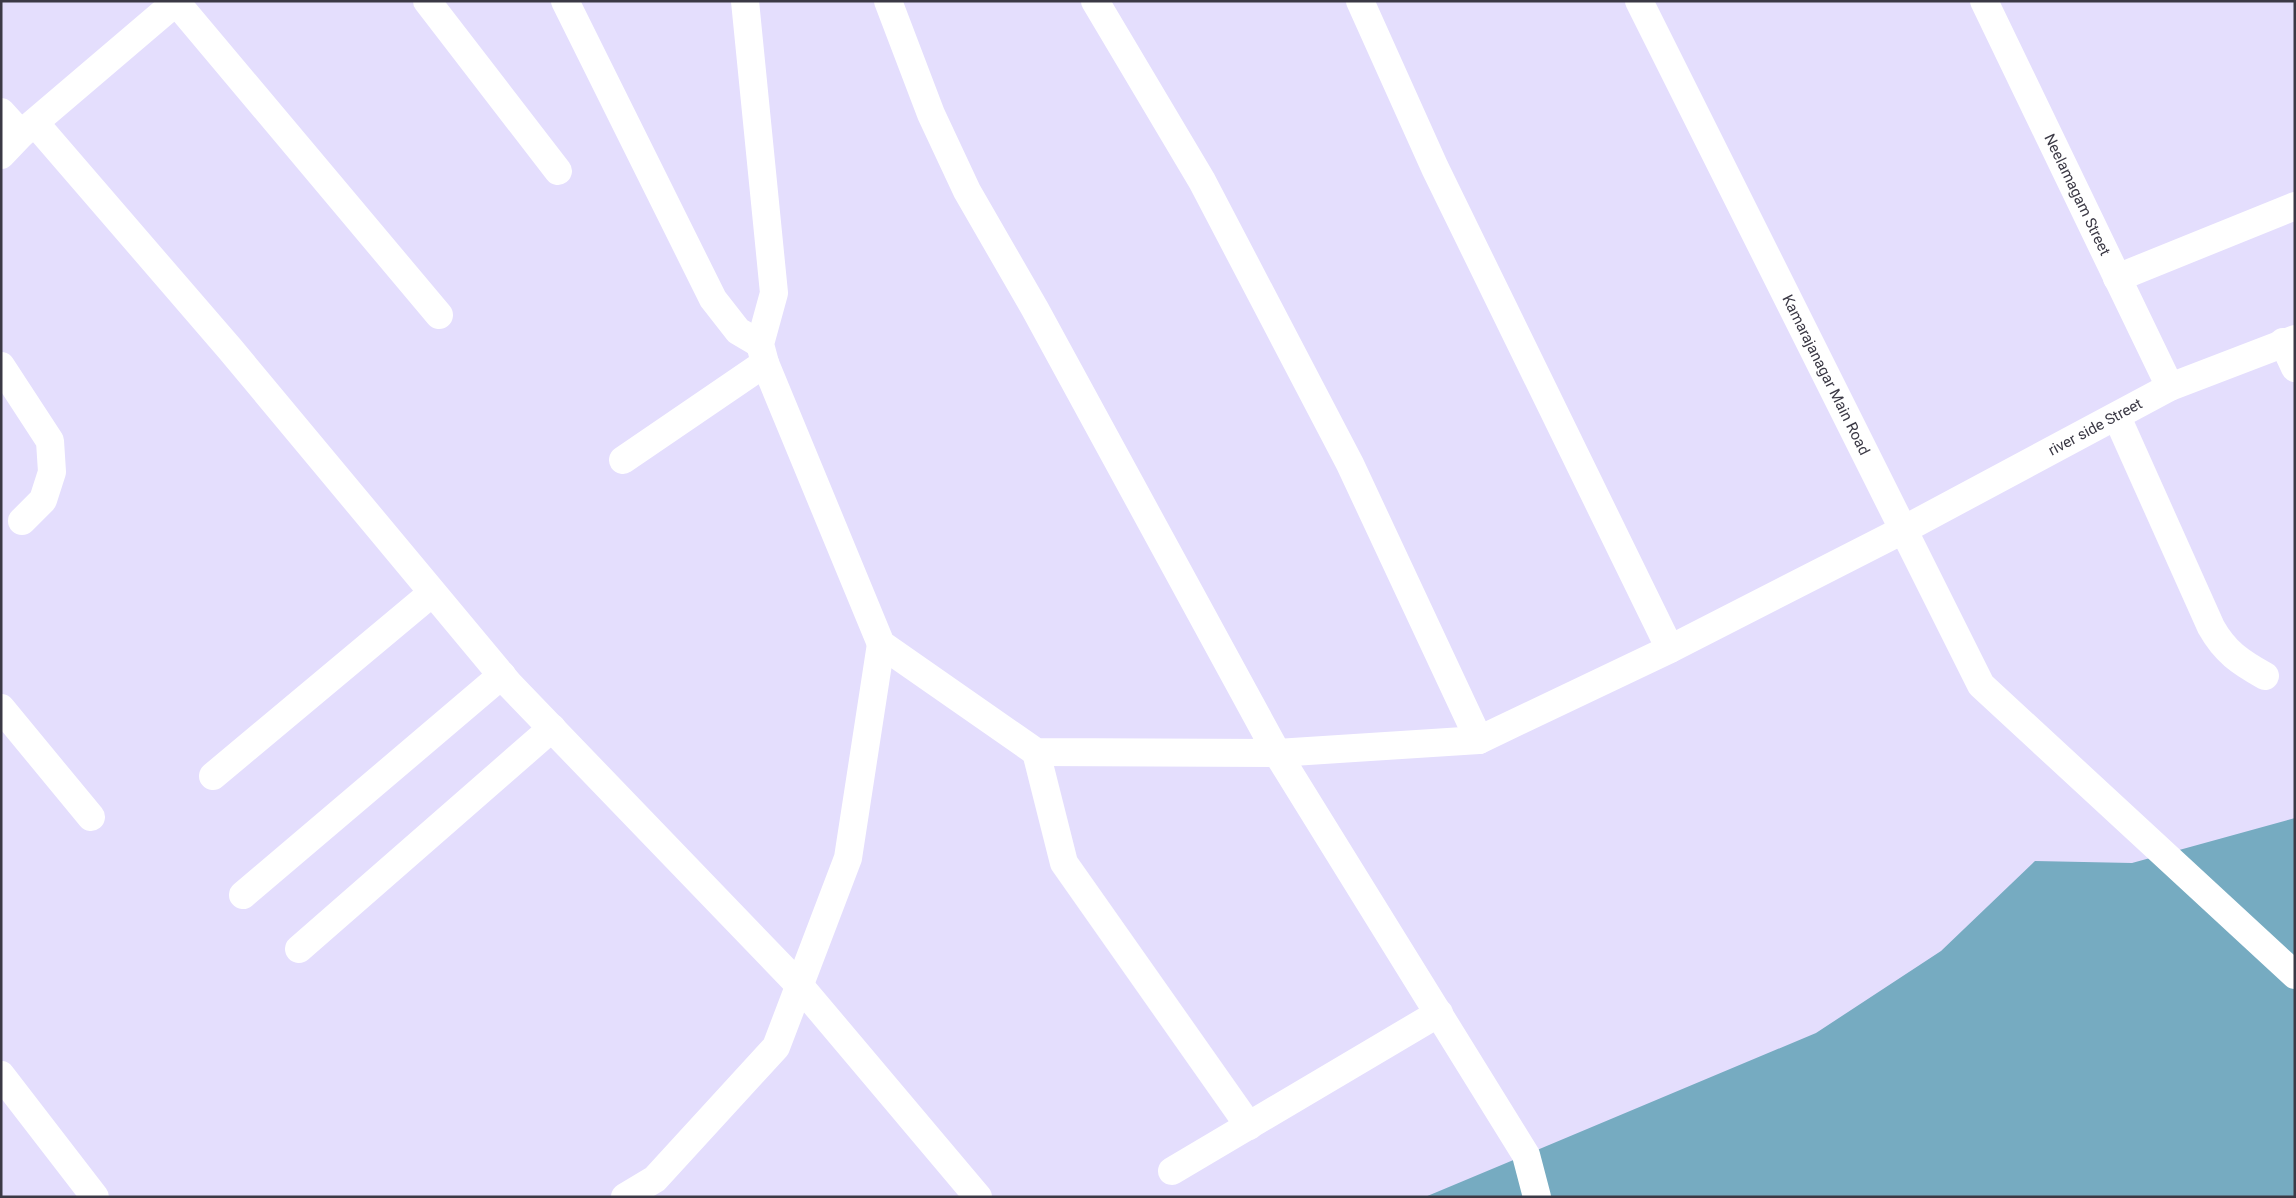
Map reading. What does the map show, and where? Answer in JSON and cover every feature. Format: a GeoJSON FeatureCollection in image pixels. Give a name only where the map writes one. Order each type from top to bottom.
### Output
{"type":"FeatureCollection","features":[{"type":"Feature","properties":{"kind":"street"},"geometry":{"type":"LineString","coordinates":[[1,155],[28,128],[177,1],[439,315]]}},
{"type":"Feature","properties":{"kind":"street"},"geometry":{"type":"LineString","coordinates":[[427,1],[558,171]]}},
{"type":"Feature","properties":{"kind":"street"},"geometry":{"type":"LineString","coordinates":[[565,1],[713,299],[738,331],[762,354],[881,644],[848,858],[776,1047],[655,1179],[626,1197]]}},
{"type":"Feature","properties":{"kind":"street"},"geometry":{"type":"LineString","coordinates":[[623,460],[762,354],[774,293],[744,1]]}},
{"type":"Feature","properties":{"kind":"street"},"geometry":{"type":"LineString","coordinates":[[888,1],[930,114],[967,191],[1035,309],[1277,752],[1526,1155],[1537,1197]]}},
{"type":"Feature","properties":{"kind":"street"},"geometry":{"type":"LineString","coordinates":[[881,644],[1036,752],[1277,752],[1479,740],[1350,464],[1202,181],[1095,1]]}},
{"type":"Feature","properties":{"kind":"street"},"geometry":{"type":"LineString","coordinates":[[1360,1],[1440,177],[1670,649]]}},
{"type":"Feature","properties":{"kind":"street","name":"Kamarajanagar Main Road"},"geometry":{"type":"LineString","coordinates":[[1639,1],[1981,684],[2295,975]]}},
{"type":"Feature","properties":{"kind":"street","name":"Neelamagam Street"},"geometry":{"type":"LineString","coordinates":[[1984,1],[2170,388]]}},
{"type":"Feature","properties":{"kind":"street"},"geometry":{"type":"LineString","coordinates":[[1,112],[28,128],[230,349],[502,676],[800,986],[978,1197]]}},
{"type":"Feature","properties":{"kind":"street"},"geometry":{"type":"LineString","coordinates":[[2117,278],[2295,206]]}},
{"type":"Feature","properties":{"kind":"street"},"geometry":{"type":"LineString","coordinates":[[2289,341],[2295,368]]}},
{"type":"Feature","properties":{"kind":"street","name":"river side Street"},"geometry":{"type":"LineString","coordinates":[[1479,740],[1670,649],[1903,530],[2170,388],[2289,341]]}},
{"type":"Feature","properties":{"kind":"street"},"geometry":{"type":"LineString","coordinates":[[1,366],[50,441],[52,472],[43,500],[22,521]]}},
{"type":"Feature","properties":{"kind":"street"},"geometry":{"type":"LineString","coordinates":[[2117,417],[2214,633],[2221,645],[2240,662],[2265,676]]}},
{"type":"Feature","properties":{"kind":"street"},"geometry":{"type":"LineString","coordinates":[[213,776],[432,593]]}},
{"type":"Feature","properties":{"kind":"street"},"geometry":{"type":"LineString","coordinates":[[243,895],[502,676]]}},
{"type":"Feature","properties":{"kind":"street"},"geometry":{"type":"LineString","coordinates":[[1,708],[91,817]]}},
{"type":"Feature","properties":{"kind":"street"},"geometry":{"type":"LineString","coordinates":[[299,949],[552,728]]}},
{"type":"Feature","properties":{"kind":"street"},"geometry":{"type":"LineString","coordinates":[[1036,752],[1064,863],[1249,1126]]}},
{"type":"Feature","properties":{"kind":"street"},"geometry":{"type":"LineString","coordinates":[[1172,1171],[1438,1014]]}},
{"type":"Feature","properties":{"kind":"street"},"geometry":{"type":"LineString","coordinates":[[1,1075],[95,1197]]}},
{"type":"Feature","properties":{"kind":"water"},"geometry":{"type":"Polygon","coordinates":[[[2295,818],[2295,1197],[1425,1197],[1816,1033],[1941,951],[2035,861],[2132,863],[2295,818]]]}}]}
